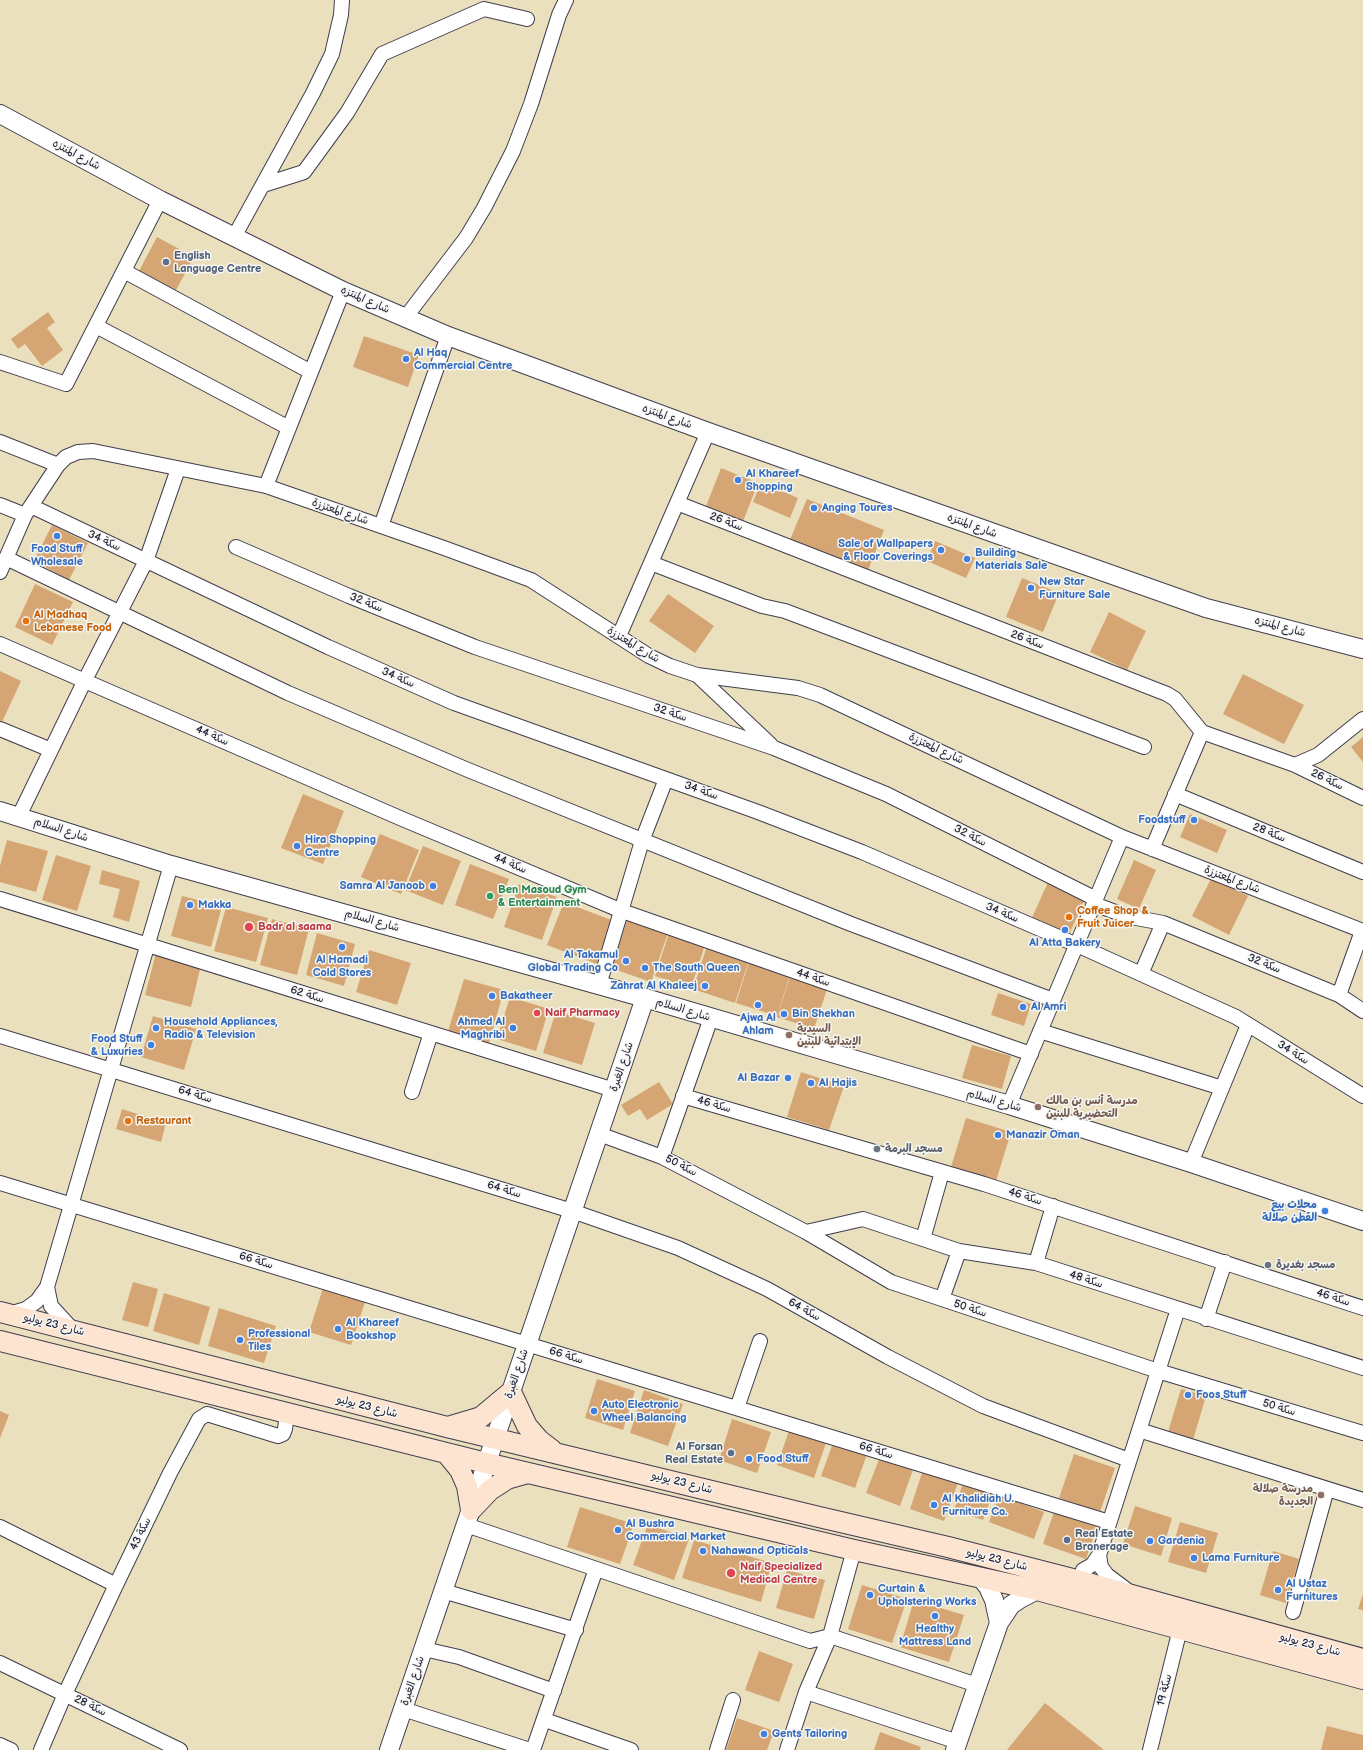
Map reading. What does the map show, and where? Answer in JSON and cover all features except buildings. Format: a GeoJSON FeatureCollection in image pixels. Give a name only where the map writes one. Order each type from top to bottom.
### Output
{"type":"FeatureCollection","features":[{"type":"Feature","properties":{"kind":"main road","name":"شارع 23 يوليو"},"geometry":{"type":"LineString","coordinates":[[4,1313],[447,1427],[948,1547],[1088,1583],[1363,1659]]}},
{"type":"Feature","properties":{"kind":"main road","name":"شارع 23 يوليو"},"geometry":{"type":"LineString","coordinates":[[0,1341],[486,1463],[854,1550],[1037,1590],[1363,1679]]}},
{"type":"Feature","properties":{"kind":"main road"},"geometry":{"type":"LineString","coordinates":[[447,1427],[466,1423],[482,1417],[511,1392],[527,1426],[539,1440],[555,1452]]}},
{"type":"Feature","properties":{"kind":"main road"},"geometry":{"type":"LineString","coordinates":[[446,1453],[460,1470],[465,1481],[468,1517]]}},
{"type":"Feature","properties":{"kind":"main road"},"geometry":{"type":"LineString","coordinates":[[468,1517],[490,1490],[507,1479],[529,1472]]}},
{"type":"Feature","properties":{"kind":"street"},"geometry":{"type":"LineString","coordinates":[[234,237],[332,54],[342,15],[342,0]]}},
{"type":"Feature","properties":{"kind":"street"},"geometry":{"type":"LineString","coordinates":[[405,318],[466,238],[484,208],[513,151],[531,104],[559,15],[566,0]]}},
{"type":"Feature","properties":{"kind":"street"},"geometry":{"type":"LineString","coordinates":[[263,185],[304,172],[347,113],[382,54],[484,9],[527,18]]}},
{"type":"Feature","properties":{"kind":"street","name":"شارع المنتزه"},"geometry":{"type":"LineString","coordinates":[[0,114],[160,200],[234,237],[343,291],[448,336],[708,432],[1206,608],[1363,649]]}},
{"type":"Feature","properties":{"kind":"street"},"geometry":{"type":"LineString","coordinates":[[0,362],[66,384],[160,200]]}},
{"type":"Feature","properties":{"kind":"street"},"geometry":{"type":"LineString","coordinates":[[124,271],[311,372]]}},
{"type":"Feature","properties":{"kind":"street"},"geometry":{"type":"LineString","coordinates":[[266,486],[343,291]]}},
{"type":"Feature","properties":{"kind":"street"},"geometry":{"type":"LineString","coordinates":[[96,326],[289,428]]}},
{"type":"Feature","properties":{"kind":"street"},"geometry":{"type":"LineString","coordinates":[[381,526],[448,336]]}},
{"type":"Feature","properties":{"kind":"street"},"geometry":{"type":"LineString","coordinates":[[618,636],[708,432]]}},
{"type":"Feature","properties":{"kind":"street"},"geometry":{"type":"LineString","coordinates":[[0,442],[58,464]]}},
{"type":"Feature","properties":{"kind":"street","name":"شارع المعتززة"},"geometry":{"type":"LineString","coordinates":[[0,572],[28,510],[58,464],[66,456],[78,452],[93,451],[266,486],[530,580],[649,656],[670,666],[697,675],[798,688],[820,695],[1122,837],[1362,931]]}},
{"type":"Feature","properties":{"kind":"street"},"geometry":{"type":"LineString","coordinates":[[19,816],[85,680],[121,613],[146,561],[178,469]]}},
{"type":"Feature","properties":{"kind":"street","name":"سكة 26"},"geometry":{"type":"LineString","coordinates":[[677,503],[1167,694],[1175,699],[1202,732],[1295,765],[1363,798]]}},
{"type":"Feature","properties":{"kind":"street","name":"سكة 34"},"geometry":{"type":"LineString","coordinates":[[0,506],[28,510],[146,561],[328,647],[454,703],[758,812],[862,852],[1077,945],[1236,1017],[1363,1096]]}},
{"type":"Feature","properties":{"kind":"street","name":"سكة 32"},"geometry":{"type":"LineString","coordinates":[[236,547],[349,596],[475,647],[774,748],[886,794],[1126,916],[1162,923],[1339,995],[1363,1011]]}},
{"type":"Feature","properties":{"kind":"street"},"geometry":{"type":"LineString","coordinates":[[6,558],[288,693],[468,770],[851,924],[1053,1000]]}},
{"type":"Feature","properties":{"kind":"street"},"geometry":{"type":"LineString","coordinates":[[650,563],[762,606],[785,611],[1144,747]]}},
{"type":"Feature","properties":{"kind":"street","name":"سكة 44"},"geometry":{"type":"LineString","coordinates":[[0,644],[400,818],[622,911],[1031,1054]]}},
{"type":"Feature","properties":{"kind":"street"},"geometry":{"type":"LineString","coordinates":[[697,675],[774,748]]}},
{"type":"Feature","properties":{"kind":"street"},"geometry":{"type":"LineString","coordinates":[[1295,765],[1318,755],[1363,719]]}},
{"type":"Feature","properties":{"kind":"street"},"geometry":{"type":"LineString","coordinates":[[0,729],[51,750]]}},
{"type":"Feature","properties":{"kind":"street"},"geometry":{"type":"LineString","coordinates":[[1152,849],[1202,732]]}},
{"type":"Feature","properties":{"kind":"street"},"geometry":{"type":"LineString","coordinates":[[599,985],[642,841],[666,779]]}},
{"type":"Feature","properties":{"kind":"street","name":"سكة 28"},"geometry":{"type":"LineString","coordinates":[[1175,794],[1363,872]]}},
{"type":"Feature","properties":{"kind":"street","name":"شارع السلام"},"geometry":{"type":"LineString","coordinates":[[0,810],[171,865],[645,998],[1009,1105],[1191,1163],[1363,1222]]}},
{"type":"Feature","properties":{"kind":"street"},"geometry":{"type":"LineString","coordinates":[[1009,1105],[1122,837]]}},
{"type":"Feature","properties":{"kind":"street"},"geometry":{"type":"LineString","coordinates":[[4,1313],[26,1309],[37,1301],[47,1287],[171,865]]}},
{"type":"Feature","properties":{"kind":"street","name":"سكة 62"},"geometry":{"type":"LineString","coordinates":[[0,899],[614,1090]]}},
{"type":"Feature","properties":{"kind":"street"},"geometry":{"type":"LineString","coordinates":[[1141,974],[1162,923]]}},
{"type":"Feature","properties":{"kind":"street"},"geometry":{"type":"LineString","coordinates":[[1339,995],[1362,931]]}},
{"type":"Feature","properties":{"kind":"street","name":"شارع الغبرة"},"geometry":{"type":"LineString","coordinates":[[389,1750],[645,998]]}},
{"type":"Feature","properties":{"kind":"street"},"geometry":{"type":"LineString","coordinates":[[662,1157],[712,1018]]}},
{"type":"Feature","properties":{"kind":"street"},"geometry":{"type":"LineString","coordinates":[[1191,1163],[1248,1025]]}},
{"type":"Feature","properties":{"kind":"street"},"geometry":{"type":"LineString","coordinates":[[1040,1031],[1222,1088]]}},
{"type":"Feature","properties":{"kind":"street"},"geometry":{"type":"LineString","coordinates":[[412,1092],[431,1033]]}},
{"type":"Feature","properties":{"kind":"street","name":"سكة 64"},"geometry":{"type":"LineString","coordinates":[[0,1036],[572,1211],[678,1248],[767,1289],[888,1357],[984,1406],[1129,1460]]}},
{"type":"Feature","properties":{"kind":"street","name":"سكة 46"},"geometry":{"type":"LineString","coordinates":[[683,1096],[1053,1206],[1363,1308]]}},
{"type":"Feature","properties":{"kind":"street","name":"سكة 50"},"geometry":{"type":"LineString","coordinates":[[599,1134],[662,1157],[806,1232],[890,1282],[1158,1371],[1363,1433]]}},
{"type":"Feature","properties":{"kind":"street"},"geometry":{"type":"LineString","coordinates":[[924,1239],[942,1172]]}},
{"type":"Feature","properties":{"kind":"street","name":"سكة 66"},"geometry":{"type":"LineString","coordinates":[[0,1183],[1109,1522]]}},
{"type":"Feature","properties":{"kind":"street"},"geometry":{"type":"LineString","coordinates":[[1036,1263],[1053,1206]]}},
{"type":"Feature","properties":{"kind":"street","name":"سكة 48"},"geometry":{"type":"LineString","coordinates":[[806,1232],[863,1219],[959,1251],[1036,1263],[1206,1319],[1363,1368]]}},
{"type":"Feature","properties":{"kind":"street"},"geometry":{"type":"LineString","coordinates":[[942,1299],[959,1251]]}},
{"type":"Feature","properties":{"kind":"street"},"geometry":{"type":"LineString","coordinates":[[1206,1319],[1225,1262]]}},
{"type":"Feature","properties":{"kind":"street"},"geometry":{"type":"LineString","coordinates":[[47,1287],[51,1306],[72,1330]]}},
{"type":"Feature","properties":{"kind":"street"},"geometry":{"type":"LineString","coordinates":[[1088,1583],[1083,1570],[1092,1565],[1099,1555],[1178,1309]]}},
{"type":"Feature","properties":{"kind":"street"},"geometry":{"type":"LineString","coordinates":[[737,1408],[760,1341]]}},
{"type":"Feature","properties":{"kind":"street","name":"سكة 43"},"geometry":{"type":"LineString","coordinates":[[41,1750],[64,1694],[116,1585],[170,1473],[199,1419],[207,1414],[278,1436],[283,1434],[287,1414]]}},
{"type":"Feature","properties":{"kind":"street"},"geometry":{"type":"LineString","coordinates":[[1139,1430],[1363,1500]]}},
{"type":"Feature","properties":{"kind":"street"},"geometry":{"type":"LineString","coordinates":[[1293,1612],[1327,1489]]}},
{"type":"Feature","properties":{"kind":"street"},"geometry":{"type":"LineString","coordinates":[[468,1517],[596,1569],[810,1641],[830,1636],[977,1685]]}},
{"type":"Feature","properties":{"kind":"street"},"geometry":{"type":"LineString","coordinates":[[0,1527],[116,1585]]}},
{"type":"Feature","properties":{"kind":"street"},"geometry":{"type":"LineString","coordinates":[[787,1750],[806,1692],[830,1636],[854,1550]]}},
{"type":"Feature","properties":{"kind":"street"},"geometry":{"type":"LineString","coordinates":[[1099,1555],[1101,1567],[1107,1575],[1137,1597]]}},
{"type":"Feature","properties":{"kind":"street"},"geometry":{"type":"LineString","coordinates":[[403,1709],[532,1750],[545,1720],[596,1569]]}},
{"type":"Feature","properties":{"kind":"street"},"geometry":{"type":"LineString","coordinates":[[980,1577],[988,1586],[994,1600],[999,1623]]}},
{"type":"Feature","properties":{"kind":"street"},"geometry":{"type":"LineString","coordinates":[[806,1692],[956,1746],[999,1623],[1011,1605],[1037,1590]]}},
{"type":"Feature","properties":{"kind":"street"},"geometry":{"type":"LineString","coordinates":[[443,1591],[576,1630]]}},
{"type":"Feature","properties":{"kind":"street","name":"سكة 19"},"geometry":{"type":"LineString","coordinates":[[1150,1750],[1180,1629]]}},
{"type":"Feature","properties":{"kind":"street"},"geometry":{"type":"LineString","coordinates":[[424,1649],[459,1657],[554,1691]]}},
{"type":"Feature","properties":{"kind":"street","name":"سكة 28"},"geometry":{"type":"LineString","coordinates":[[0,1662],[180,1750]]}},
{"type":"Feature","properties":{"kind":"street"},"geometry":{"type":"LineString","coordinates":[[717,1750],[733,1700]]}},
{"type":"Feature","properties":{"kind":"street"},"geometry":{"type":"LineString","coordinates":[[545,1720],[631,1750]]}},
{"type":"Feature","properties":{"kind":"street"},"geometry":{"type":"LineString","coordinates":[[0,1745],[12,1750]]}},
{"type":"Feature","properties":{"kind":"place","name":"English Language Centre"},"geometry":{"type":"Point","coordinates":[166,262]}},
{"type":"Feature","properties":{"kind":"place","name":"Al Haq Commercial Centre"},"geometry":{"type":"Point","coordinates":[406,359]}},
{"type":"Feature","properties":{"kind":"place","name":"Al Khareef Shopping"},"geometry":{"type":"Point","coordinates":[738,480]}},
{"type":"Feature","properties":{"kind":"place","name":"Anging Toures"},"geometry":{"type":"Point","coordinates":[814,508]}},
{"type":"Feature","properties":{"kind":"place","name":"Food Stuff Wholesale"},"geometry":{"type":"Point","coordinates":[57,536]}},
{"type":"Feature","properties":{"kind":"place","name":"Sale of Wallpapers & Floor Coverings"},"geometry":{"type":"Point","coordinates":[941,550]}},
{"type":"Feature","properties":{"kind":"place","name":"Building Materials Sale"},"geometry":{"type":"Point","coordinates":[967,559]}},
{"type":"Feature","properties":{"kind":"place","name":"New Star Furniture Sale"},"geometry":{"type":"Point","coordinates":[1031,588]}},
{"type":"Feature","properties":{"kind":"place","name":"Al Madhaq Lebanese Food"},"geometry":{"type":"Point","coordinates":[26,621]}},
{"type":"Feature","properties":{"kind":"place","name":"Foodstuff"},"geometry":{"type":"Point","coordinates":[1194,820]}},
{"type":"Feature","properties":{"kind":"place","name":"Hira Shopping Centre"},"geometry":{"type":"Point","coordinates":[297,846]}},
{"type":"Feature","properties":{"kind":"place","name":"Samra Al Janoob"},"geometry":{"type":"Point","coordinates":[433,886]}},
{"type":"Feature","properties":{"kind":"place","name":"Ben Masoud Gym & Entertainment"},"geometry":{"type":"Point","coordinates":[490,896]}},
{"type":"Feature","properties":{"kind":"place","name":"Makka"},"geometry":{"type":"Point","coordinates":[190,905]}},
{"type":"Feature","properties":{"kind":"place","name":"Coffee Shop & Fruit Juicer"},"geometry":{"type":"Point","coordinates":[1069,917]}},
{"type":"Feature","properties":{"kind":"place","name":"Badr al saama"},"geometry":{"type":"Point","coordinates":[249,927]}},
{"type":"Feature","properties":{"kind":"place","name":"Al Atta Bakery"},"geometry":{"type":"Point","coordinates":[1065,930]}},
{"type":"Feature","properties":{"kind":"place","name":"Al Hamadi Cold Stores"},"geometry":{"type":"Point","coordinates":[342,947]}},
{"type":"Feature","properties":{"kind":"place","name":"Al Takamul Global Trading Co"},"geometry":{"type":"Point","coordinates":[626,961]}},
{"type":"Feature","properties":{"kind":"place","name":"The South Queen"},"geometry":{"type":"Point","coordinates":[645,968]}},
{"type":"Feature","properties":{"kind":"place","name":"Zahrat Al Khaleej"},"geometry":{"type":"Point","coordinates":[705,986]}},
{"type":"Feature","properties":{"kind":"place","name":"Bakatheer"},"geometry":{"type":"Point","coordinates":[492,996]}},
{"type":"Feature","properties":{"kind":"place","name":"Ajwa Al Ahlam"},"geometry":{"type":"Point","coordinates":[758,1005]}},
{"type":"Feature","properties":{"kind":"place","name":"Al Amri"},"geometry":{"type":"Point","coordinates":[1023,1007]}},
{"type":"Feature","properties":{"kind":"place","name":"Naif Pharmacy"},"geometry":{"type":"Point","coordinates":[537,1013]}},
{"type":"Feature","properties":{"kind":"place","name":"Bin Shekhan"},"geometry":{"type":"Point","coordinates":[784,1014]}},
{"type":"Feature","properties":{"kind":"place","name":"Household Appliances, Radio & Television"},"geometry":{"type":"Point","coordinates":[156,1028]}},
{"type":"Feature","properties":{"kind":"place","name":"Ahmed Al Maghribi"},"geometry":{"type":"Point","coordinates":[513,1028]}},
{"type":"Feature","properties":{"kind":"place","name":"السيدية الإبتدائية للبنين"},"geometry":{"type":"Point","coordinates":[789,1035]}},
{"type":"Feature","properties":{"kind":"place","name":"Food Stuff & Luxuries"},"geometry":{"type":"Point","coordinates":[151,1045]}},
{"type":"Feature","properties":{"kind":"place","name":"Al Bazar"},"geometry":{"type":"Point","coordinates":[788,1078]}},
{"type":"Feature","properties":{"kind":"place","name":"Al Hajis"},"geometry":{"type":"Point","coordinates":[811,1083]}},
{"type":"Feature","properties":{"kind":"place","name":"مدرسة أنس بن مالك التحضيرية للبنين"},"geometry":{"type":"Point","coordinates":[1038,1107]}},
{"type":"Feature","properties":{"kind":"place","name":"Restaurant"},"geometry":{"type":"Point","coordinates":[128,1121]}},
{"type":"Feature","properties":{"kind":"place","name":"Manazir Oman"},"geometry":{"type":"Point","coordinates":[998,1135]}},
{"type":"Feature","properties":{"kind":"place","name":"مسجد البرمة"},"geometry":{"type":"Point","coordinates":[877,1149]}},
{"type":"Feature","properties":{"kind":"place","name":"محلات بيع القطن صلالة"},"geometry":{"type":"Point","coordinates":[1325,1211]}},
{"type":"Feature","properties":{"kind":"place","name":"مسجد بغديرة"},"geometry":{"type":"Point","coordinates":[1268,1265]}},
{"type":"Feature","properties":{"kind":"place","name":"Al Khareef Bookshop"},"geometry":{"type":"Point","coordinates":[338,1329]}},
{"type":"Feature","properties":{"kind":"place","name":"Professional Tiles"},"geometry":{"type":"Point","coordinates":[240,1340]}},
{"type":"Feature","properties":{"kind":"place","name":"Foos Stuff"},"geometry":{"type":"Point","coordinates":[1188,1395]}},
{"type":"Feature","properties":{"kind":"place","name":"Auto Electronic Wheel Balancing"},"geometry":{"type":"Point","coordinates":[594,1411]}},
{"type":"Feature","properties":{"kind":"place","name":"Al Forsan Real Estate"},"geometry":{"type":"Point","coordinates":[731,1453]}},
{"type":"Feature","properties":{"kind":"place","name":"Food Stuff"},"geometry":{"type":"Point","coordinates":[749,1459]}},
{"type":"Feature","properties":{"kind":"place","name":"مدرسة صلالة الجديدة"},"geometry":{"type":"Point","coordinates":[1321,1495]}},
{"type":"Feature","properties":{"kind":"place","name":"Al Khalidiah U. Furniture Co."},"geometry":{"type":"Point","coordinates":[934,1505]}},
{"type":"Feature","properties":{"kind":"place","name":"Al Bushra Commercial Market"},"geometry":{"type":"Point","coordinates":[618,1530]}},
{"type":"Feature","properties":{"kind":"place","name":"Real Estate Bronerage"},"geometry":{"type":"Point","coordinates":[1067,1540]}},
{"type":"Feature","properties":{"kind":"place","name":"Gardenia"},"geometry":{"type":"Point","coordinates":[1150,1541]}},
{"type":"Feature","properties":{"kind":"place","name":"Nahawand Opticals"},"geometry":{"type":"Point","coordinates":[703,1551]}},
{"type":"Feature","properties":{"kind":"place","name":"Lama Furniture"},"geometry":{"type":"Point","coordinates":[1194,1558]}},
{"type":"Feature","properties":{"kind":"place","name":"Naif Specialized Medical Centre"},"geometry":{"type":"Point","coordinates":[731,1573]}},
{"type":"Feature","properties":{"kind":"place","name":"Al Ustaz Furnitures"},"geometry":{"type":"Point","coordinates":[1278,1590]}},
{"type":"Feature","properties":{"kind":"place","name":"Curtain & Upholstering Works"},"geometry":{"type":"Point","coordinates":[870,1595]}},
{"type":"Feature","properties":{"kind":"place","name":"Healthy Mattress Land"},"geometry":{"type":"Point","coordinates":[935,1616]}},
{"type":"Feature","properties":{"kind":"place","name":"Gents Tailoring"},"geometry":{"type":"Point","coordinates":[764,1734]}}]}
